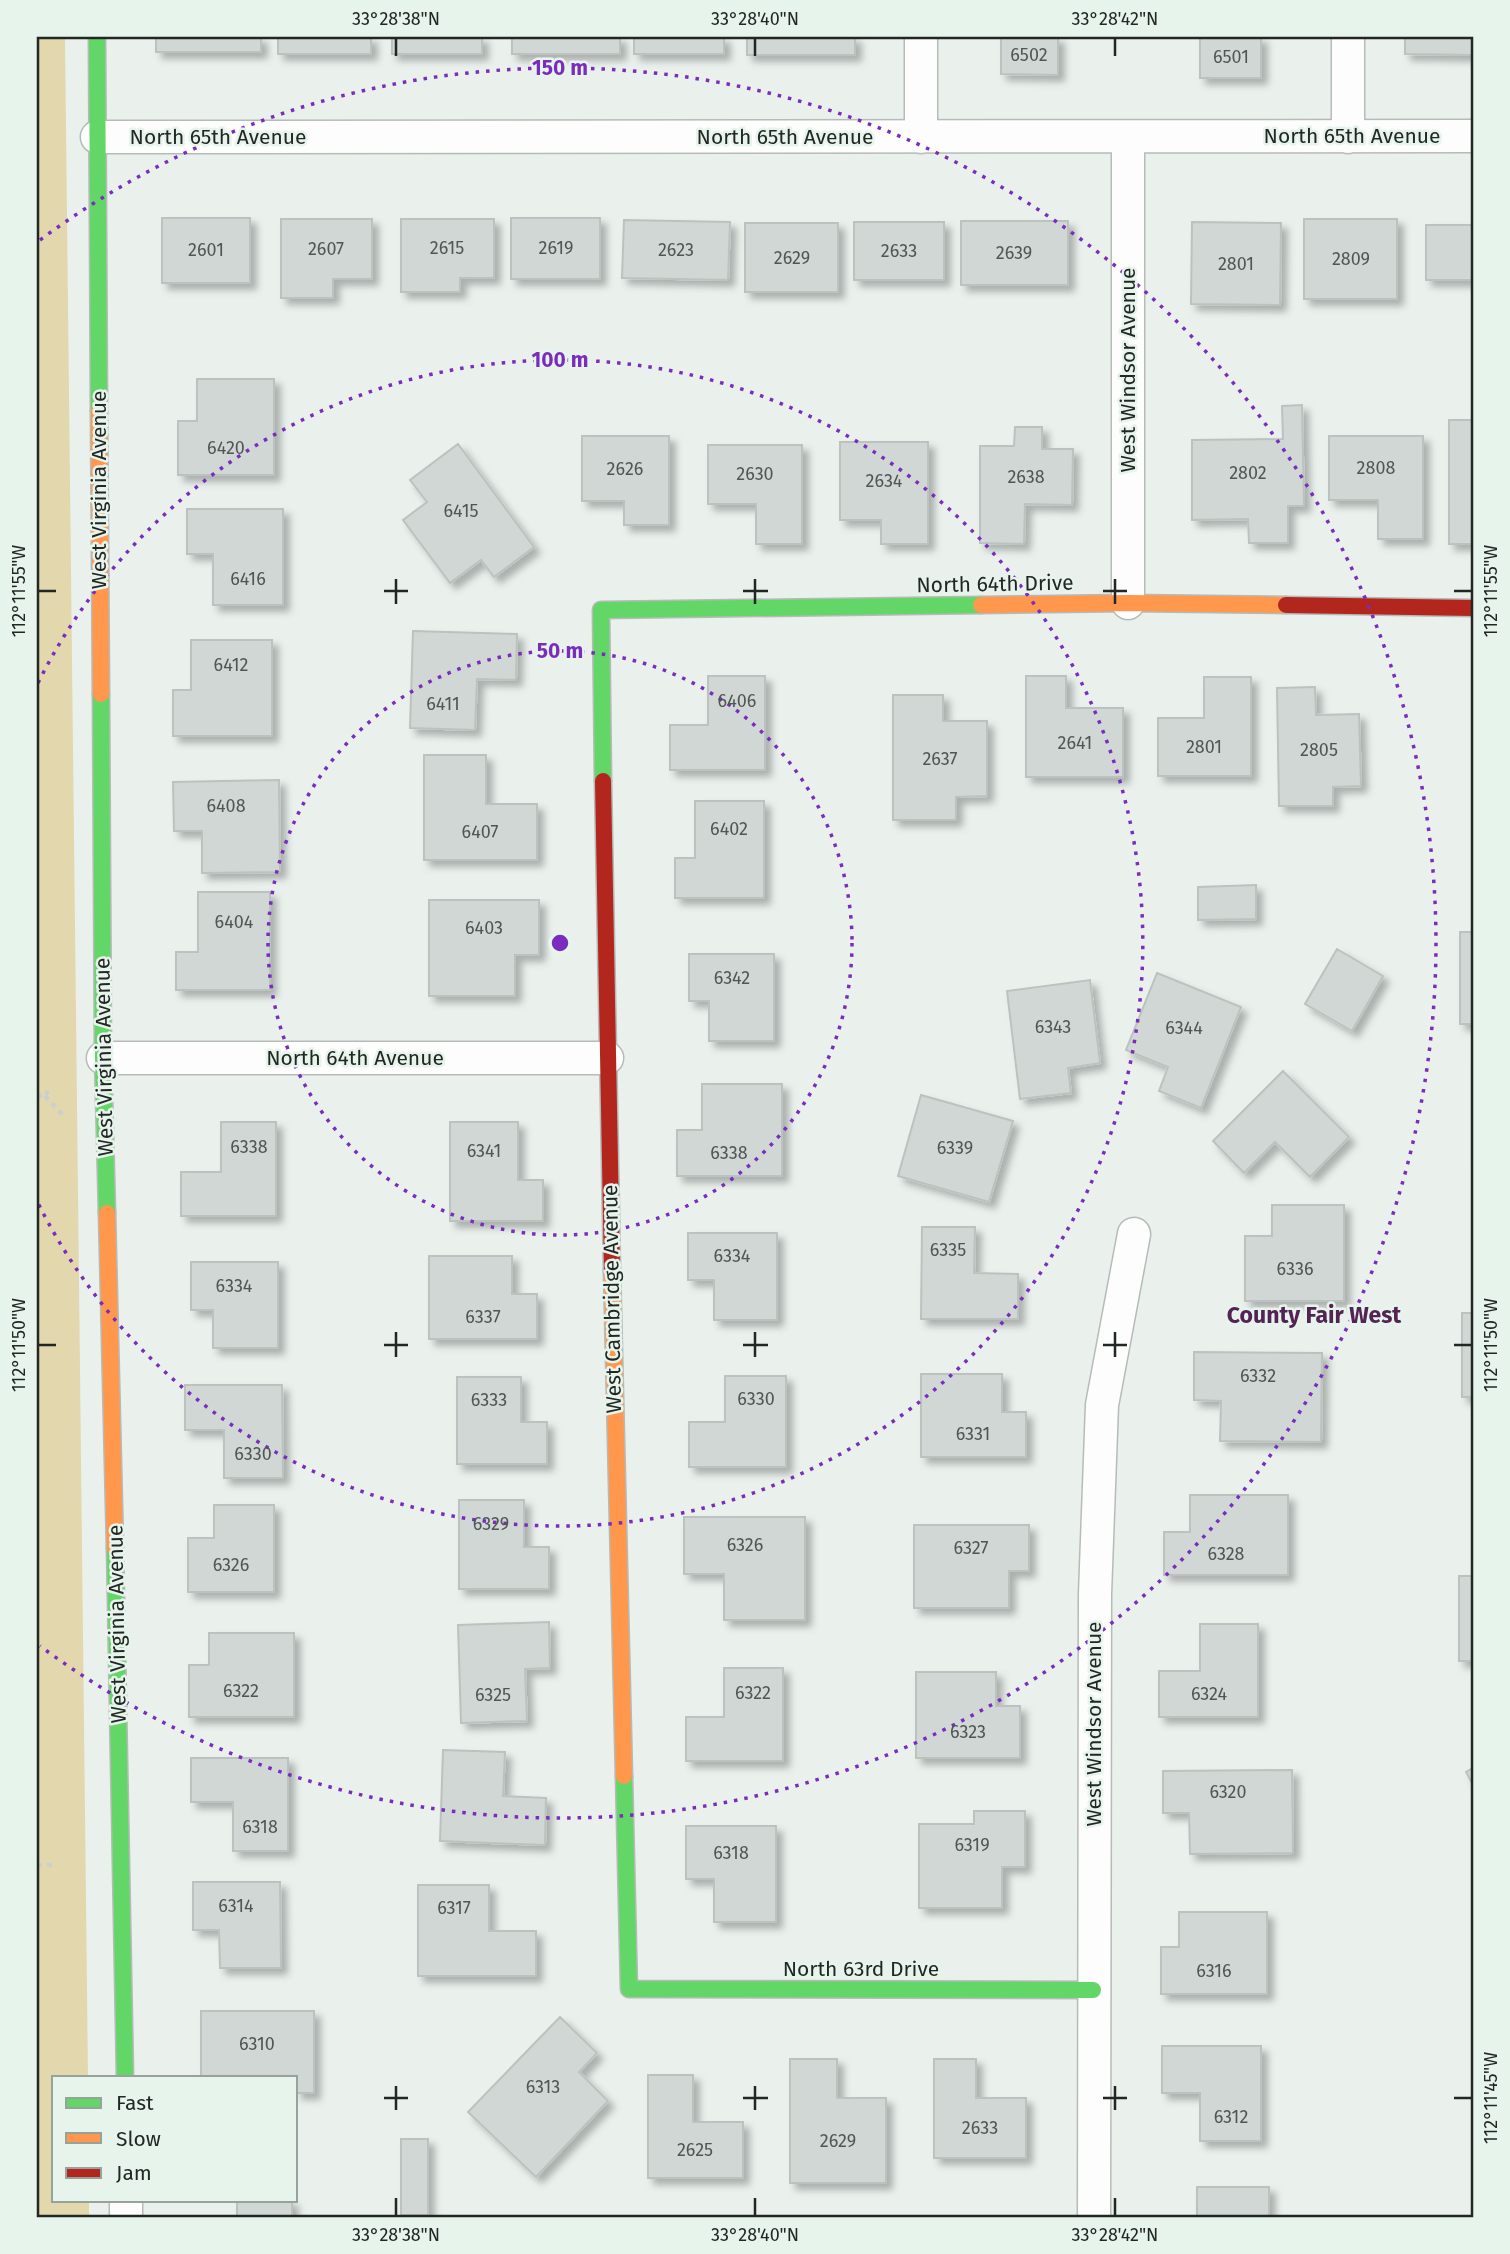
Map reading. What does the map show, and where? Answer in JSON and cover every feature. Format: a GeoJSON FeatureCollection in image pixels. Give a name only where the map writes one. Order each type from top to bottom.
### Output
{"type":"FeatureCollection","features":[{"type":"Feature","properties":{"kind":"street","name":"West Virginia Avenue"},"geometry":{"type":"LineString","coordinates":[[97,37],[103,1058],[125,2076]]}},
{"type":"Feature","properties":{"kind":"street"},"geometry":{"type":"LineString","coordinates":[[921,37],[921,136]]}},
{"type":"Feature","properties":{"kind":"street"},"geometry":{"type":"LineString","coordinates":[[1348,37],[1348,136]]}},
{"type":"Feature","properties":{"kind":"street","name":"North 65th Avenue"},"geometry":{"type":"LineString","coordinates":[[97,136],[1473,136]]}},
{"type":"Feature","properties":{"kind":"street","name":"West Windsor Avenue"},"geometry":{"type":"LineString","coordinates":[[1128,136],[1128,603]]}},
{"type":"Feature","properties":{"kind":"street","name":"North 64th Drive"},"geometry":{"type":"LineString","coordinates":[[601,610],[1128,603],[1473,608]]}},
{"type":"Feature","properties":{"kind":"street","name":"West Cambridge Avenue"},"geometry":{"type":"LineString","coordinates":[[601,610],[607,1058],[629,1989]]}},
{"type":"Feature","properties":{"kind":"street","name":"North 64th Avenue"},"geometry":{"type":"LineString","coordinates":[[103,1058],[607,1058]]}},
{"type":"Feature","properties":{"kind":"street","name":"West Windsor Avenue"},"geometry":{"type":"LineString","coordinates":[[1094,2217],[1095,1594],[1102,1405],[1133,1234]]}},
{"type":"Feature","properties":{"kind":"street","name":"North 63rd Drive"},"geometry":{"type":"LineString","coordinates":[[629,1989],[1093,1990]]}},
{"type":"Feature","properties":{"kind":"path"},"geometry":{"type":"LineString","coordinates":[[37,1096],[46,1093],[68,1121]]}},
{"type":"Feature","properties":{"kind":"path"},"geometry":{"type":"LineString","coordinates":[[37,1866],[57,1865]]}},
{"type":"Feature","properties":{"kind":"shaded area"},"geometry":{"type":"Polygon","coordinates":[[[37,37],[65,37],[88,2076],[52,2076],[52,2202],[89,2202],[89,2217],[37,2217],[37,37]]]}},
{"type":"Feature","properties":{"kind":"building"},"geometry":{"type":"Polygon","coordinates":[[[156,37],[261,37],[261,52],[156,52],[156,37]]]}},
{"type":"Feature","properties":{"kind":"building"},"geometry":{"type":"Polygon","coordinates":[[[278,37],[371,37],[371,54],[278,54],[278,37]]]}},
{"type":"Feature","properties":{"kind":"building"},"geometry":{"type":"Polygon","coordinates":[[[392,37],[482,37],[482,54],[392,54],[392,37]]]}},
{"type":"Feature","properties":{"kind":"building"},"geometry":{"type":"Polygon","coordinates":[[[512,37],[620,37],[620,54],[512,54],[512,37]]]}},
{"type":"Feature","properties":{"kind":"building"},"geometry":{"type":"Polygon","coordinates":[[[634,37],[724,37],[724,54],[634,54],[634,37]]]}},
{"type":"Feature","properties":{"kind":"building"},"geometry":{"type":"Polygon","coordinates":[[[747,37],[855,37],[855,55],[747,55],[747,37]]]}},
{"type":"Feature","properties":{"kind":"building"},"geometry":{"type":"Polygon","coordinates":[[[1001,37],[1058,37],[1058,75],[1001,74],[1001,37]]]}},
{"type":"Feature","properties":{"kind":"building"},"geometry":{"type":"Polygon","coordinates":[[[1200,37],[1261,37],[1261,78],[1200,78],[1200,37]]]}},
{"type":"Feature","properties":{"kind":"building"},"geometry":{"type":"Polygon","coordinates":[[[1405,37],[1473,37],[1473,55],[1405,54],[1405,37]]]}},
{"type":"Feature","properties":{"kind":"building"},"geometry":{"type":"Polygon","coordinates":[[[162,218],[250,218],[250,283],[162,283],[162,218]]]}},
{"type":"Feature","properties":{"kind":"building"},"geometry":{"type":"Polygon","coordinates":[[[511,218],[600,218],[600,279],[511,279],[511,218]]]}},
{"type":"Feature","properties":{"kind":"building"},"geometry":{"type":"Polygon","coordinates":[[[281,219],[372,219],[372,279],[333,279],[333,298],[281,298],[281,219]]]}},
{"type":"Feature","properties":{"kind":"building"},"geometry":{"type":"Polygon","coordinates":[[[401,219],[494,219],[494,278],[460,278],[460,292],[401,292],[401,219]]]}},
{"type":"Feature","properties":{"kind":"building"},"geometry":{"type":"Polygon","coordinates":[[[1304,219],[1397,219],[1397,299],[1304,299],[1304,219]]]}},
{"type":"Feature","properties":{"kind":"building"},"geometry":{"type":"Polygon","coordinates":[[[624,220],[730,222],[728,280],[622,278],[624,220]]]}},
{"type":"Feature","properties":{"kind":"building"},"geometry":{"type":"Polygon","coordinates":[[[961,221],[1068,221],[1068,285],[961,285],[961,221]]]}},
{"type":"Feature","properties":{"kind":"building"},"geometry":{"type":"Polygon","coordinates":[[[854,222],[944,222],[944,280],[854,280],[854,222]]]}},
{"type":"Feature","properties":{"kind":"building"},"geometry":{"type":"Polygon","coordinates":[[[1192,222],[1281,223],[1280,305],[1191,304],[1192,222]]]}},
{"type":"Feature","properties":{"kind":"building"},"geometry":{"type":"Polygon","coordinates":[[[745,223],[838,223],[838,292],[745,292],[745,223]]]}},
{"type":"Feature","properties":{"kind":"building"},"geometry":{"type":"Polygon","coordinates":[[[1426,225],[1473,225],[1473,280],[1426,280],[1426,225]]]}},
{"type":"Feature","properties":{"kind":"building"},"geometry":{"type":"Polygon","coordinates":[[[197,379],[274,379],[274,475],[178,475],[178,421],[197,421],[197,379]]]}},
{"type":"Feature","properties":{"kind":"building"},"geometry":{"type":"Polygon","coordinates":[[[1302,405],[1304,506],[1288,506],[1288,543],[1249,543],[1248,519],[1192,520],[1192,440],[1283,439],[1282,406],[1302,405]]]}},
{"type":"Feature","properties":{"kind":"building"},"geometry":{"type":"Polygon","coordinates":[[[1449,420],[1473,420],[1473,544],[1449,544],[1449,420]]]}},
{"type":"Feature","properties":{"kind":"building"},"geometry":{"type":"Polygon","coordinates":[[[1015,427],[1042,427],[1042,449],[1073,449],[1072,505],[1025,504],[1024,544],[980,543],[980,446],[1014,446],[1015,427]]]}},
{"type":"Feature","properties":{"kind":"building"},"geometry":{"type":"Polygon","coordinates":[[[582,436],[669,436],[669,525],[624,525],[624,501],[582,501],[582,436]]]}},
{"type":"Feature","properties":{"kind":"building"},"geometry":{"type":"Polygon","coordinates":[[[1329,436],[1423,436],[1423,539],[1378,539],[1378,500],[1329,500],[1329,436]]]}},
{"type":"Feature","properties":{"kind":"building"},"geometry":{"type":"Polygon","coordinates":[[[840,442],[928,442],[928,544],[881,544],[881,520],[840,520],[840,442]]]}},
{"type":"Feature","properties":{"kind":"building"},"geometry":{"type":"Polygon","coordinates":[[[458,444],[534,547],[494,577],[481,560],[450,583],[403,520],[427,502],[410,480],[458,444]]]}},
{"type":"Feature","properties":{"kind":"building"},"geometry":{"type":"Polygon","coordinates":[[[708,445],[802,445],[802,544],[756,544],[756,504],[708,504],[708,445]]]}},
{"type":"Feature","properties":{"kind":"building"},"geometry":{"type":"Polygon","coordinates":[[[187,509],[283,509],[283,605],[213,605],[213,554],[187,554],[187,509]]]}},
{"type":"Feature","properties":{"kind":"building"},"geometry":{"type":"Polygon","coordinates":[[[413,631],[517,634],[516,680],[477,679],[475,730],[410,728],[413,631]]]}},
{"type":"Feature","properties":{"kind":"building"},"geometry":{"type":"Polygon","coordinates":[[[191,640],[272,640],[272,736],[173,736],[173,690],[191,690],[191,640]]]}},
{"type":"Feature","properties":{"kind":"building"},"geometry":{"type":"Polygon","coordinates":[[[708,676],[765,676],[765,770],[670,770],[670,725],[708,725],[708,676]]]}},
{"type":"Feature","properties":{"kind":"building"},"geometry":{"type":"Polygon","coordinates":[[[1026,676],[1066,676],[1066,708],[1123,708],[1123,777],[1026,777],[1026,676]]]}},
{"type":"Feature","properties":{"kind":"building"},"geometry":{"type":"Polygon","coordinates":[[[1204,677],[1251,677],[1251,776],[1158,776],[1158,718],[1204,718],[1204,677]]]}},
{"type":"Feature","properties":{"kind":"building"},"geometry":{"type":"Polygon","coordinates":[[[1315,687],[1316,715],[1359,714],[1361,786],[1333,787],[1333,806],[1279,806],[1277,688],[1315,687]]]}},
{"type":"Feature","properties":{"kind":"building"},"geometry":{"type":"Polygon","coordinates":[[[893,695],[943,695],[943,721],[987,721],[987,796],[956,797],[956,820],[893,820],[893,695]]]}},
{"type":"Feature","properties":{"kind":"building"},"geometry":{"type":"Polygon","coordinates":[[[424,755],[486,755],[486,804],[537,804],[537,860],[424,860],[424,755]]]}},
{"type":"Feature","properties":{"kind":"building"},"geometry":{"type":"Polygon","coordinates":[[[279,780],[280,872],[202,873],[202,831],[174,831],[173,782],[279,780]]]}},
{"type":"Feature","properties":{"kind":"building"},"geometry":{"type":"Polygon","coordinates":[[[695,801],[764,801],[764,898],[675,898],[675,858],[695,858],[695,801]]]}},
{"type":"Feature","properties":{"kind":"building"},"geometry":{"type":"Polygon","coordinates":[[[1256,885],[1256,919],[1198,920],[1198,887],[1256,885]]]}},
{"type":"Feature","properties":{"kind":"building"},"geometry":{"type":"Polygon","coordinates":[[[198,892],[270,892],[270,990],[176,990],[176,952],[198,952],[198,892]]]}},
{"type":"Feature","properties":{"kind":"building"},"geometry":{"type":"Polygon","coordinates":[[[429,900],[539,900],[539,955],[515,955],[515,996],[429,996],[429,900]]]}},
{"type":"Feature","properties":{"kind":"building"},"geometry":{"type":"Polygon","coordinates":[[[1460,932],[1473,932],[1473,1024],[1460,1024],[1460,932]]]}},
{"type":"Feature","properties":{"kind":"building"},"geometry":{"type":"Polygon","coordinates":[[[1337,949],[1383,976],[1352,1031],[1305,1004],[1337,949]]]}},
{"type":"Feature","properties":{"kind":"building"},"geometry":{"type":"Polygon","coordinates":[[[689,954],[774,954],[774,1041],[709,1041],[709,1001],[689,1001],[689,954]]]}},
{"type":"Feature","properties":{"kind":"building"},"geometry":{"type":"Polygon","coordinates":[[[1157,973],[1241,1007],[1201,1108],[1159,1091],[1168,1067],[1126,1050],[1157,973]]]}},
{"type":"Feature","properties":{"kind":"building"},"geometry":{"type":"Polygon","coordinates":[[[1090,980],[1100,1063],[1068,1068],[1071,1093],[1020,1099],[1007,991],[1090,980]]]}},
{"type":"Feature","properties":{"kind":"building"},"geometry":{"type":"Polygon","coordinates":[[[1473,1060],[1473,1154],[1472,1154],[1473,1060]]]}},
{"type":"Feature","properties":{"kind":"building"},"geometry":{"type":"Polygon","coordinates":[[[1283,1071],[1349,1137],[1310,1177],[1275,1142],[1244,1173],[1213,1141],[1283,1071]]]}},
{"type":"Feature","properties":{"kind":"building"},"geometry":{"type":"Polygon","coordinates":[[[702,1084],[782,1084],[782,1176],[677,1176],[677,1130],[702,1130],[702,1084]]]}},
{"type":"Feature","properties":{"kind":"building"},"geometry":{"type":"Polygon","coordinates":[[[921,1095],[1013,1121],[989,1202],[898,1176],[921,1095]]]}},
{"type":"Feature","properties":{"kind":"building"},"geometry":{"type":"Polygon","coordinates":[[[221,1122],[276,1122],[276,1216],[181,1216],[181,1172],[221,1172],[221,1122]]]}},
{"type":"Feature","properties":{"kind":"building"},"geometry":{"type":"Polygon","coordinates":[[[450,1122],[518,1122],[518,1180],[543,1180],[543,1221],[450,1221],[450,1122]]]}},
{"type":"Feature","properties":{"kind":"building"},"geometry":{"type":"Polygon","coordinates":[[[1272,1205],[1344,1205],[1344,1301],[1245,1301],[1245,1236],[1272,1236],[1272,1205]]]}},
{"type":"Feature","properties":{"kind":"building"},"geometry":{"type":"Polygon","coordinates":[[[922,1227],[975,1227],[974,1273],[1018,1274],[1018,1319],[921,1319],[922,1227]]]}},
{"type":"Feature","properties":{"kind":"building"},"geometry":{"type":"Polygon","coordinates":[[[688,1233],[777,1233],[777,1320],[714,1320],[714,1280],[688,1280],[688,1233]]]}},
{"type":"Feature","properties":{"kind":"building"},"geometry":{"type":"Polygon","coordinates":[[[429,1256],[512,1256],[512,1294],[537,1294],[537,1339],[429,1339],[429,1256]]]}},
{"type":"Feature","properties":{"kind":"building"},"geometry":{"type":"Polygon","coordinates":[[[191,1262],[278,1262],[278,1348],[213,1348],[213,1310],[191,1310],[191,1262]]]}},
{"type":"Feature","properties":{"kind":"building"},"geometry":{"type":"Polygon","coordinates":[[[1462,1313],[1473,1313],[1473,1397],[1462,1397],[1462,1313]]]}},
{"type":"Feature","properties":{"kind":"building"},"geometry":{"type":"Polygon","coordinates":[[[1194,1352],[1322,1353],[1321,1442],[1220,1441],[1221,1401],[1194,1400],[1194,1352]]]}},
{"type":"Feature","properties":{"kind":"building"},"geometry":{"type":"Polygon","coordinates":[[[921,1374],[1002,1374],[1002,1412],[1026,1412],[1026,1457],[921,1457],[921,1374]]]}},
{"type":"Feature","properties":{"kind":"building"},"geometry":{"type":"Polygon","coordinates":[[[725,1376],[786,1376],[786,1467],[689,1467],[689,1422],[725,1422],[725,1376]]]}},
{"type":"Feature","properties":{"kind":"building"},"geometry":{"type":"Polygon","coordinates":[[[457,1377],[521,1377],[521,1422],[547,1422],[547,1464],[457,1464],[457,1377]]]}},
{"type":"Feature","properties":{"kind":"building"},"geometry":{"type":"Polygon","coordinates":[[[185,1385],[282,1385],[283,1478],[224,1478],[224,1430],[185,1430],[185,1385]]]}},
{"type":"Feature","properties":{"kind":"building"},"geometry":{"type":"Polygon","coordinates":[[[1190,1495],[1288,1495],[1288,1575],[1164,1575],[1164,1532],[1190,1532],[1190,1495]]]}},
{"type":"Feature","properties":{"kind":"building"},"geometry":{"type":"Polygon","coordinates":[[[459,1500],[524,1500],[524,1547],[549,1547],[549,1589],[459,1589],[459,1500]]]}},
{"type":"Feature","properties":{"kind":"building"},"geometry":{"type":"Polygon","coordinates":[[[214,1505],[274,1505],[274,1592],[188,1592],[188,1538],[214,1538],[214,1505]]]}},
{"type":"Feature","properties":{"kind":"building"},"geometry":{"type":"Polygon","coordinates":[[[684,1517],[805,1517],[805,1620],[724,1620],[724,1574],[684,1574],[684,1517]]]}},
{"type":"Feature","properties":{"kind":"building"},"geometry":{"type":"Polygon","coordinates":[[[914,1525],[1029,1525],[1029,1571],[1009,1571],[1009,1608],[914,1608],[914,1525]]]}},
{"type":"Feature","properties":{"kind":"building"},"geometry":{"type":"Polygon","coordinates":[[[1459,1576],[1473,1576],[1473,1661],[1459,1661],[1459,1576]]]}},
{"type":"Feature","properties":{"kind":"building"},"geometry":{"type":"Polygon","coordinates":[[[549,1622],[550,1668],[525,1669],[527,1721],[461,1723],[458,1625],[549,1622]]]}},
{"type":"Feature","properties":{"kind":"building"},"geometry":{"type":"Polygon","coordinates":[[[1200,1624],[1258,1624],[1258,1717],[1159,1717],[1159,1671],[1200,1671],[1200,1624]]]}},
{"type":"Feature","properties":{"kind":"building"},"geometry":{"type":"Polygon","coordinates":[[[209,1633],[294,1633],[294,1717],[189,1717],[189,1665],[209,1665],[209,1633]]]}},
{"type":"Feature","properties":{"kind":"building"},"geometry":{"type":"Polygon","coordinates":[[[724,1668],[783,1668],[783,1761],[686,1761],[686,1717],[724,1717],[724,1668]]]}},
{"type":"Feature","properties":{"kind":"building"},"geometry":{"type":"Polygon","coordinates":[[[916,1672],[996,1672],[996,1706],[1020,1706],[1020,1758],[916,1758],[916,1672]]]}},
{"type":"Feature","properties":{"kind":"building"},"geometry":{"type":"Polygon","coordinates":[[[443,1750],[505,1752],[503,1796],[546,1798],[545,1845],[440,1841],[443,1750]]]}},
{"type":"Feature","properties":{"kind":"building"},"geometry":{"type":"Polygon","coordinates":[[[191,1758],[288,1758],[288,1851],[233,1851],[233,1802],[191,1802],[191,1758]]]}},
{"type":"Feature","properties":{"kind":"building"},"geometry":{"type":"Polygon","coordinates":[[[1473,1768],[1473,1785],[1466,1772],[1473,1768]]]}},
{"type":"Feature","properties":{"kind":"building"},"geometry":{"type":"Polygon","coordinates":[[[1292,1770],[1293,1853],[1190,1854],[1189,1813],[1163,1813],[1163,1771],[1292,1770]]]}},
{"type":"Feature","properties":{"kind":"building"},"geometry":{"type":"Polygon","coordinates":[[[974,1811],[1025,1811],[1025,1867],[1002,1867],[1002,1908],[919,1908],[919,1824],[974,1824],[974,1811]]]}},
{"type":"Feature","properties":{"kind":"building"},"geometry":{"type":"Polygon","coordinates":[[[686,1826],[776,1826],[776,1922],[714,1922],[714,1879],[686,1879],[686,1826]]]}},
{"type":"Feature","properties":{"kind":"building"},"geometry":{"type":"Polygon","coordinates":[[[193,1882],[280,1882],[281,1968],[220,1968],[219,1930],[193,1930],[193,1882]]]}},
{"type":"Feature","properties":{"kind":"building"},"geometry":{"type":"Polygon","coordinates":[[[418,1885],[489,1885],[489,1931],[536,1931],[536,1976],[418,1976],[418,1885]]]}},
{"type":"Feature","properties":{"kind":"building"},"geometry":{"type":"Polygon","coordinates":[[[1179,1912],[1267,1912],[1267,1994],[1161,1994],[1161,1947],[1179,1947],[1179,1912]]]}},
{"type":"Feature","properties":{"kind":"building"},"geometry":{"type":"Polygon","coordinates":[[[201,2011],[314,2011],[314,2093],[298,2093],[298,2076],[201,2076],[201,2011]]]}},
{"type":"Feature","properties":{"kind":"building"},"geometry":{"type":"Polygon","coordinates":[[[560,2017],[597,2053],[579,2072],[608,2101],[536,2177],[468,2112],[560,2017]]]}},
{"type":"Feature","properties":{"kind":"building"},"geometry":{"type":"Polygon","coordinates":[[[1162,2046],[1261,2046],[1261,2141],[1200,2141],[1200,2093],[1162,2093],[1162,2046]]]}},
{"type":"Feature","properties":{"kind":"building"},"geometry":{"type":"Polygon","coordinates":[[[790,2059],[837,2059],[837,2098],[886,2098],[886,2183],[790,2183],[790,2059]]]}},
{"type":"Feature","properties":{"kind":"building"},"geometry":{"type":"Polygon","coordinates":[[[934,2059],[976,2059],[976,2098],[1026,2098],[1026,2158],[934,2158],[934,2059]]]}},
{"type":"Feature","properties":{"kind":"building"},"geometry":{"type":"Polygon","coordinates":[[[648,2075],[693,2075],[693,2122],[743,2122],[743,2178],[648,2178],[648,2075]]]}},
{"type":"Feature","properties":{"kind":"building"},"geometry":{"type":"Polygon","coordinates":[[[401,2139],[428,2139],[428,2215],[401,2215],[401,2139]]]}},
{"type":"Feature","properties":{"kind":"building"},"geometry":{"type":"Polygon","coordinates":[[[1197,2187],[1269,2187],[1269,2217],[1197,2217],[1197,2187]]]}},
{"type":"Feature","properties":{"kind":"building"},"geometry":{"type":"Polygon","coordinates":[[[237,2202],[292,2202],[292,2217],[237,2217],[237,2202]]]}},
{"type":"Feature","properties":{"kind":"traffic: fast"},"geometry":{"type":"LineString","coordinates":[[97,37],[99,411]]}},
{"type":"Feature","properties":{"kind":"traffic: fast"},"geometry":{"type":"LineString","coordinates":[[603,781],[601,610],[981,605]]}},
{"type":"Feature","properties":{"kind":"traffic: fast"},"geometry":{"type":"LineString","coordinates":[[101,694],[103,1058],[107,1213]]}},
{"type":"Feature","properties":{"kind":"traffic: fast"},"geometry":{"type":"LineString","coordinates":[[115,1548],[125,2076]]}},
{"type":"Feature","properties":{"kind":"traffic: fast"},"geometry":{"type":"LineString","coordinates":[[624,1776],[629,1989],[1093,1990]]}},
{"type":"Feature","properties":{"kind":"traffic: slow"},"geometry":{"type":"LineString","coordinates":[[99,411],[101,694]]}},
{"type":"Feature","properties":{"kind":"traffic: slow"},"geometry":{"type":"LineString","coordinates":[[981,605],[1286,605]]}},
{"type":"Feature","properties":{"kind":"traffic: slow"},"geometry":{"type":"LineString","coordinates":[[107,1213],[115,1548]]}},
{"type":"Feature","properties":{"kind":"traffic: slow"},"geometry":{"type":"LineString","coordinates":[[612,1271],[624,1776]]}},
{"type":"Feature","properties":{"kind":"traffic: jam"},"geometry":{"type":"LineString","coordinates":[[1286,605],[1473,608]]}},
{"type":"Feature","properties":{"kind":"traffic: jam"},"geometry":{"type":"LineString","coordinates":[[603,781],[612,1271]]}},
{"type":"Feature","properties":{"kind":"district","name":"County Fair West"},"geometry":{"type":"Point","coordinates":[1314,1315]}}]}
